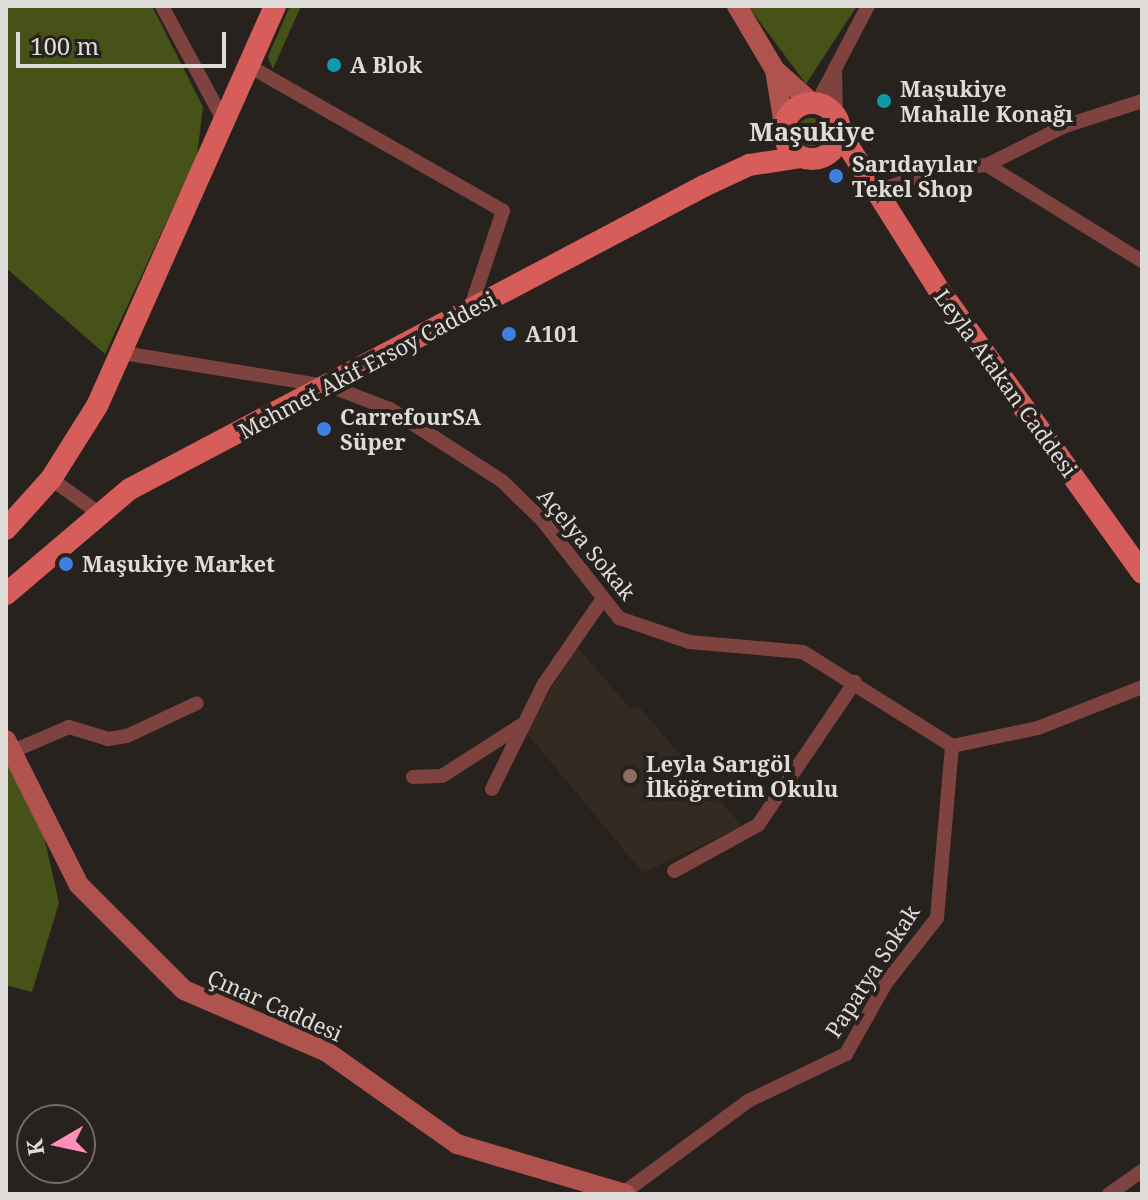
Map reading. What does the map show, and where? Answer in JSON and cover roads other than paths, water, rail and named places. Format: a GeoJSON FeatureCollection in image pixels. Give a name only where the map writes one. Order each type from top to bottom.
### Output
{"type":"FeatureCollection","features":[{"type":"Feature","properties":{"kind":"main road"},"geometry":{"type":"LineString","coordinates":[[6,529],[51,479],[123,353],[275,6]]}},
{"type":"Feature","properties":{"kind":"main road"},"geometry":{"type":"LineString","coordinates":[[749,165],[784,130],[794,109],[815,103],[838,125],[874,192]]}},
{"type":"Feature","properties":{"kind":"main road"},"geometry":{"type":"LineString","coordinates":[[824,156],[838,125]]}},
{"type":"Feature","properties":{"kind":"main road"},"geometry":{"type":"LineString","coordinates":[[784,130],[801,157]]}},
{"type":"Feature","properties":{"kind":"main road"},"geometry":{"type":"LineString","coordinates":[[749,165],[824,156],[874,192]]}},
{"type":"Feature","properties":{"kind":"main road","name":"Mehmet Akif Ersoy Caddesi"},"geometry":{"type":"LineString","coordinates":[[6,594],[96,511],[749,165]]}},
{"type":"Feature","properties":{"kind":"main road","name":"Leyla Atakan Caddesi"},"geometry":{"type":"LineString","coordinates":[[874,192],[1142,573]]}},
{"type":"Feature","properties":{"kind":"street"},"geometry":{"type":"LineString","coordinates":[[162,6],[224,121]]}},
{"type":"Feature","properties":{"kind":"street"},"geometry":{"type":"LineString","coordinates":[[737,6],[775,70],[815,103],[868,6]]}},
{"type":"Feature","properties":{"kind":"street"},"geometry":{"type":"LineString","coordinates":[[835,63],[838,125]]}},
{"type":"Feature","properties":{"kind":"street"},"geometry":{"type":"LineString","coordinates":[[249,66],[503,211],[469,312]]}},
{"type":"Feature","properties":{"kind":"street"},"geometry":{"type":"LineString","coordinates":[[775,70],[784,130]]}},
{"type":"Feature","properties":{"kind":"street"},"geometry":{"type":"LineString","coordinates":[[874,192],[941,169],[987,165],[1065,126],[1142,101]]}},
{"type":"Feature","properties":{"kind":"street"},"geometry":{"type":"LineString","coordinates":[[987,165],[1142,261]]}},
{"type":"Feature","properties":{"kind":"street","name":"Açelya Sokak"},"geometry":{"type":"LineString","coordinates":[[123,353],[332,387],[423,426],[481,464],[542,520],[619,618],[655,634],[803,652],[952,746]]}},
{"type":"Feature","properties":{"kind":"street"},"geometry":{"type":"LineString","coordinates":[[51,479],[96,511]]}},
{"type":"Feature","properties":{"kind":"street"},"geometry":{"type":"LineString","coordinates":[[492,789],[520,726],[602,600]]}},
{"type":"Feature","properties":{"kind":"street"},"geometry":{"type":"LineString","coordinates":[[674,871],[758,825],[855,682]]}},
{"type":"Feature","properties":{"kind":"street"},"geometry":{"type":"LineString","coordinates":[[952,746],[1038,728],[1142,687]]}},
{"type":"Feature","properties":{"kind":"street"},"geometry":{"type":"LineString","coordinates":[[9,745],[69,727],[108,739],[127,736],[197,703]]}},
{"type":"Feature","properties":{"kind":"street"},"geometry":{"type":"LineString","coordinates":[[413,777],[442,776],[520,726]]}},
{"type":"Feature","properties":{"kind":"street","name":"Çınar Caddesi"},"geometry":{"type":"LineString","coordinates":[[9,745],[79,885],[184,990],[327,1052],[457,1144],[624,1194]]}},
{"type":"Feature","properties":{"kind":"street","name":"Papatya Sokak"},"geometry":{"type":"LineString","coordinates":[[624,1194],[748,1101],[846,1054],[886,983],[937,918],[952,746]]}},
{"type":"Feature","properties":{"kind":"street"},"geometry":{"type":"LineString","coordinates":[[1109,1194],[1142,1171]]}},
{"type":"Feature","properties":{"kind":"place","name":"A Blok"},"geometry":{"type":"Point","coordinates":[334,65]}},
{"type":"Feature","properties":{"kind":"place","name":"Maşukiye Mahalle Konağı"},"geometry":{"type":"Point","coordinates":[884,101]}},
{"type":"Feature","properties":{"kind":"place","name":"Sarıdayılar Tekel Shop"},"geometry":{"type":"Point","coordinates":[836,176]}},
{"type":"Feature","properties":{"kind":"place","name":"A101"},"geometry":{"type":"Point","coordinates":[509,334]}},
{"type":"Feature","properties":{"kind":"place","name":"CarrefourSA Süper"},"geometry":{"type":"Point","coordinates":[324,429]}},
{"type":"Feature","properties":{"kind":"place","name":"Maşukiye Market"},"geometry":{"type":"Point","coordinates":[66,564]}},
{"type":"Feature","properties":{"kind":"place","name":"Leyla Sarıgöl İlköğretim Okulu"},"geometry":{"type":"Point","coordinates":[630,776]}},
{"type":"Feature","properties":{"kind":"district","name":"Maşukiye"},"geometry":{"type":"Point","coordinates":[812,132]}}]}
